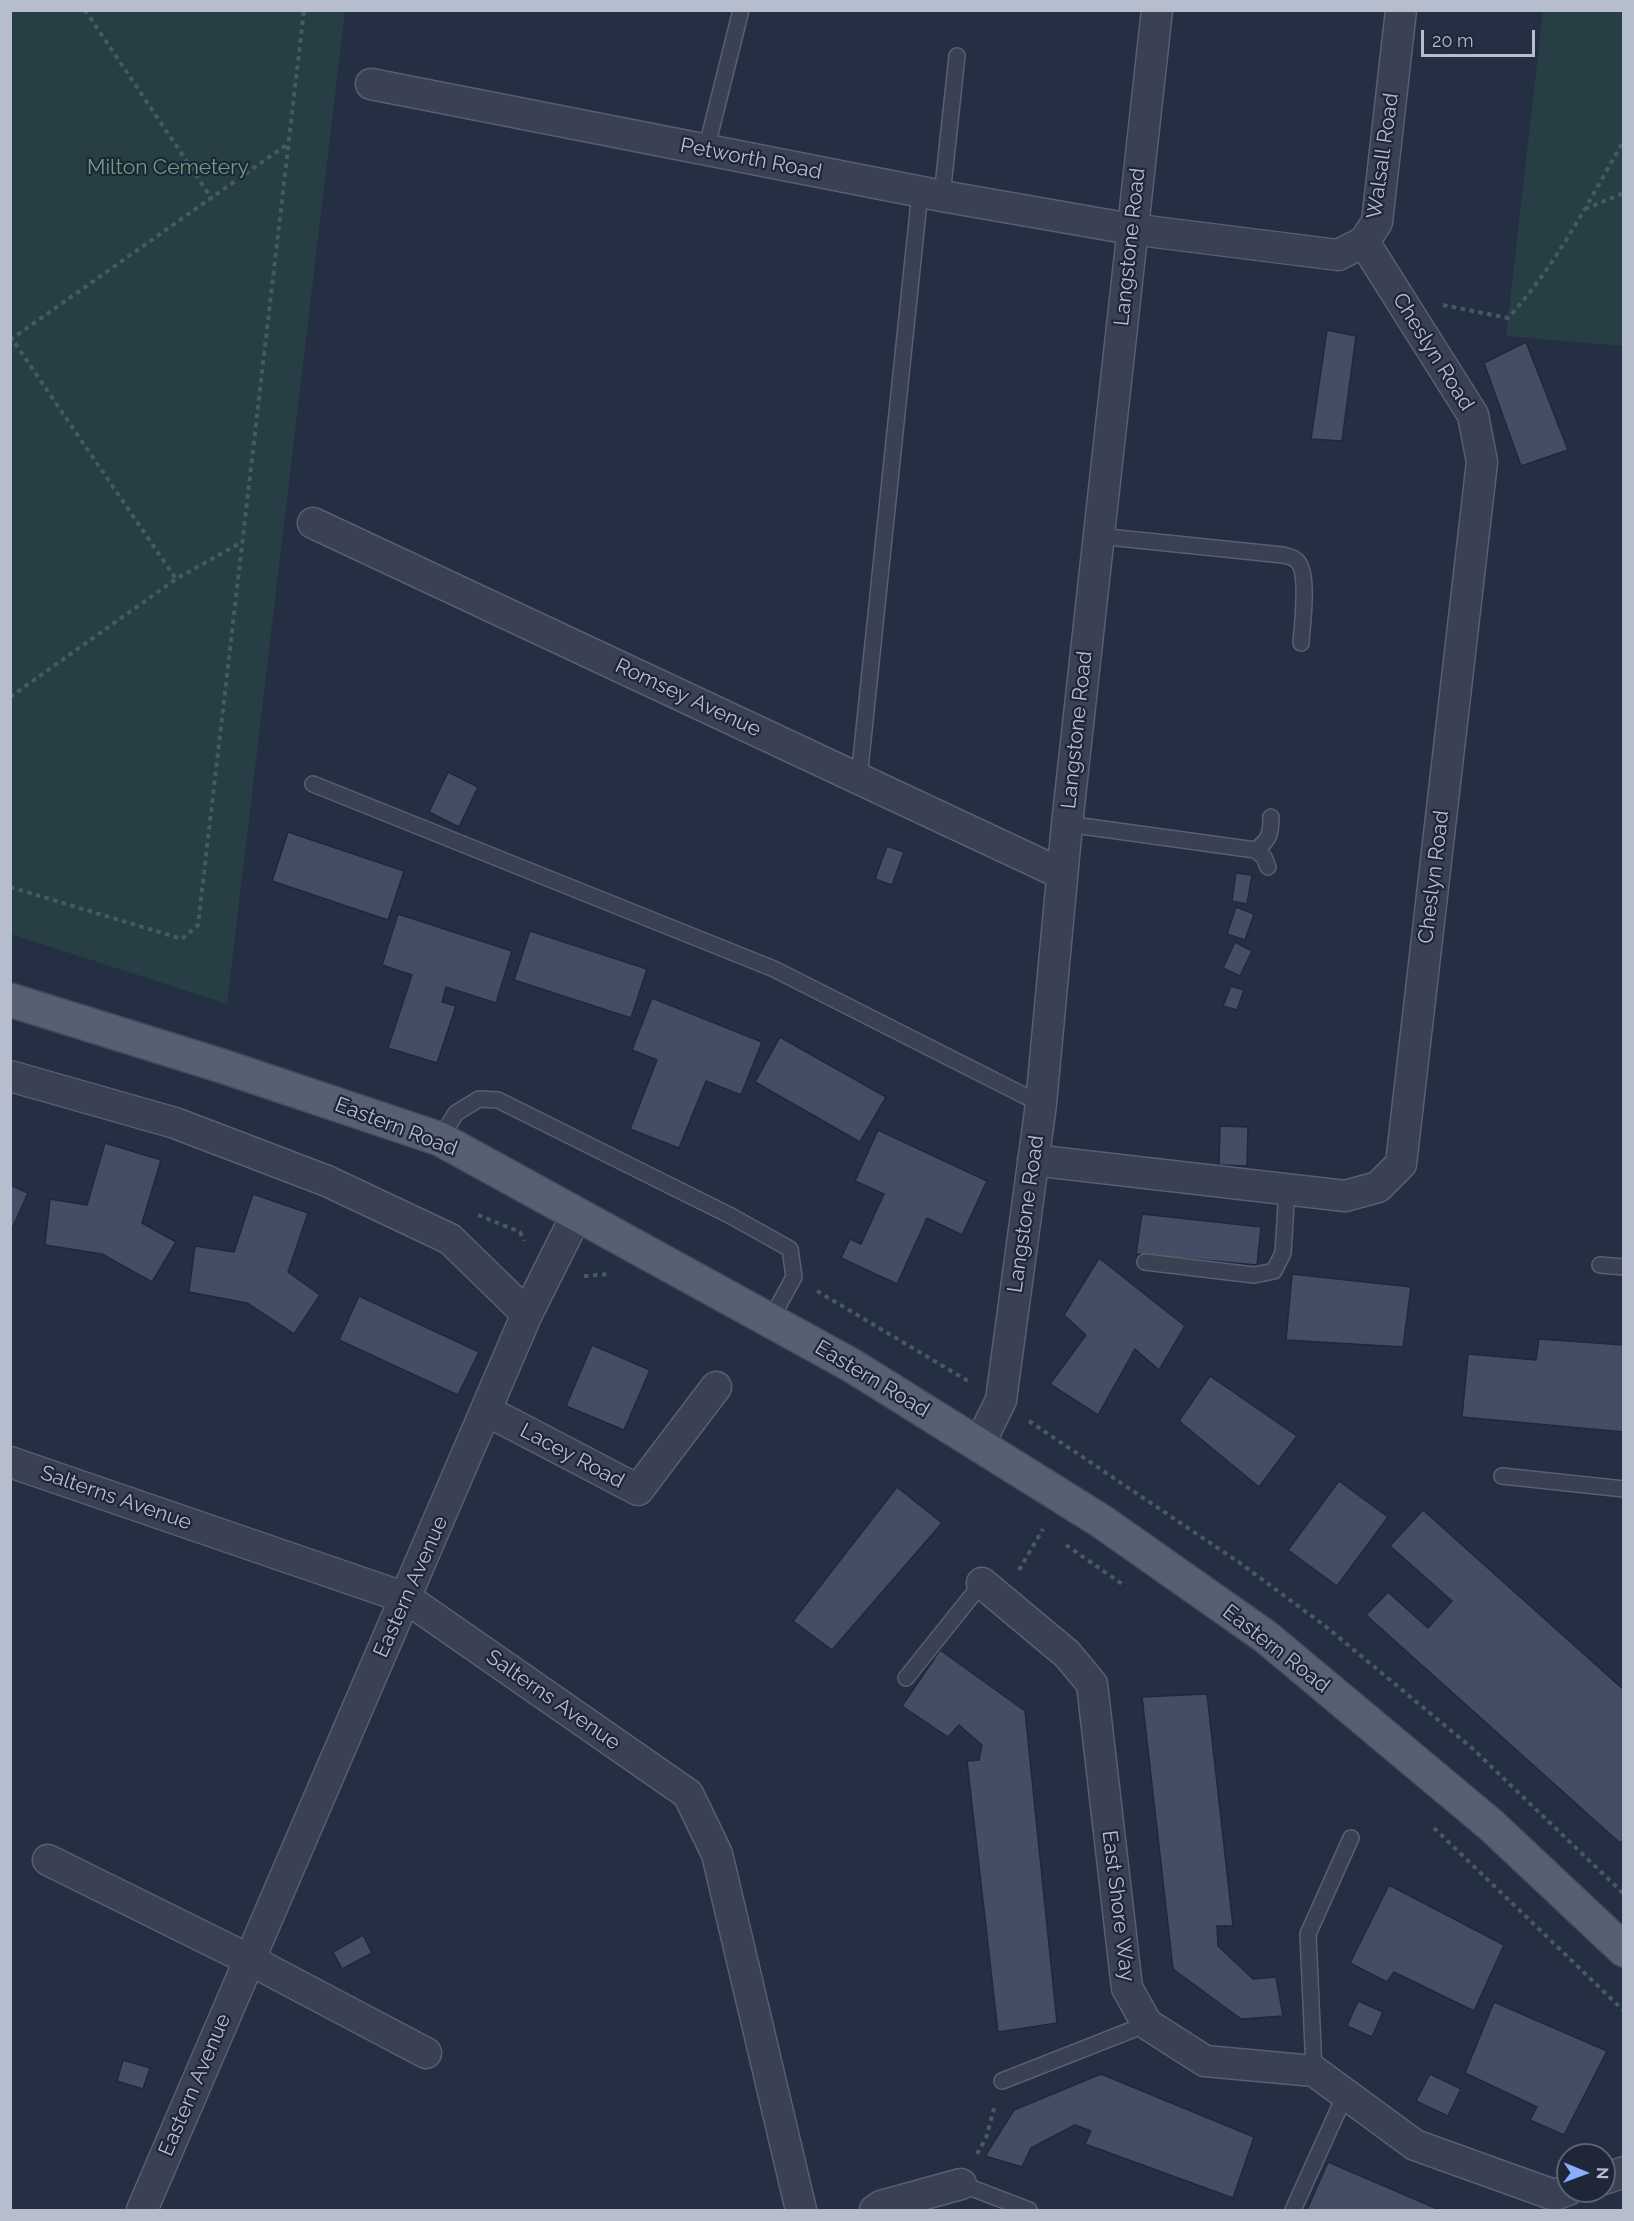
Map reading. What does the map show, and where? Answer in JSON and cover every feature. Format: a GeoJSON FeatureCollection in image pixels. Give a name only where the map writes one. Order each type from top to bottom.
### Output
{"type":"FeatureCollection","features":[{"type":"Feature","properties":{"kind":"main road","name":"Eastern Road"},"geometry":{"type":"LineString","coordinates":[[10,1000],[222,1066],[440,1139],[576,1216],[771,1319],[851,1365],[1101,1521],[1266,1637],[1491,1825],[1623,1950]]}},
{"type":"Feature","properties":{"kind":"street","name":"Langstone Road"},"geometry":{"type":"LineString","coordinates":[[979,1445],[1001,1400],[1041,1104],[1067,824],[1157,10]]}},
{"type":"Feature","properties":{"kind":"street","name":"Walsall Road"},"geometry":{"type":"LineString","coordinates":[[1131,229],[1338,255],[1364,242],[1377,222],[1401,10]]}},
{"type":"Feature","properties":{"kind":"street","name":"Petworth Road"},"geometry":{"type":"LineString","coordinates":[[371,84],[931,194],[1131,229]]}},
{"type":"Feature","properties":{"kind":"street","name":"Cheslyn Road"},"geometry":{"type":"LineString","coordinates":[[1034,1160],[1345,1196],[1378,1187],[1401,1164],[1482,462],[1473,416],[1364,242]]}},
{"type":"Feature","properties":{"kind":"street","name":"Romsey Avenue"},"geometry":{"type":"LineString","coordinates":[[314,523],[1062,874]]}},
{"type":"Feature","properties":{"kind":"street"},"geometry":{"type":"LineString","coordinates":[[10,1076],[175,1123],[327,1181],[450,1239],[527,1314]]}},
{"type":"Feature","properties":{"kind":"street","name":"Eastern Avenue"},"geometry":{"type":"LineString","coordinates":[[142,2211],[248,1959],[527,1314],[576,1216]]}},
{"type":"Feature","properties":{"kind":"street","name":"Lacey Road"},"geometry":{"type":"LineString","coordinates":[[487,1411],[638,1490],[716,1387]]}},
{"type":"Feature","properties":{"kind":"street","name":"Salterns Avenue"},"geometry":{"type":"LineString","coordinates":[[10,1462],[406,1598],[688,1794],[717,1854],[801,2211]]}},
{"type":"Feature","properties":{"kind":"street","name":"East Shore Way"},"geometry":{"type":"LineString","coordinates":[[992,1592],[1067,1654],[1092,1684],[1127,1988],[1147,2024],[1205,2061],[1314,2071]]}},
{"type":"Feature","properties":{"kind":"street"},"geometry":{"type":"LineString","coordinates":[[48,1860],[248,1959],[426,2053]]}},
{"type":"Feature","properties":{"kind":"street"},"geometry":{"type":"LineString","coordinates":[[1314,2071],[1415,2145],[1556,2194]]}},
{"type":"Feature","properties":{"kind":"street"},"geometry":{"type":"LineString","coordinates":[[875,2211],[881,2206],[961,2184]]}},
{"type":"Feature","properties":{"kind":"lane"},"geometry":{"type":"LineString","coordinates":[[706,150],[741,10]]}},
{"type":"Feature","properties":{"kind":"lane"},"geometry":{"type":"LineString","coordinates":[[859,778],[931,194],[957,56]]}},
{"type":"Feature","properties":{"kind":"lane"},"geometry":{"type":"LineString","coordinates":[[1098,536],[1283,555],[1296,559],[1301,566],[1304,580],[1301,643]]}},
{"type":"Feature","properties":{"kind":"lane"},"geometry":{"type":"LineString","coordinates":[[313,784],[774,969],[1041,1104]]}},
{"type":"Feature","properties":{"kind":"lane"},"geometry":{"type":"LineString","coordinates":[[1255,850],[1265,843],[1271,834],[1271,817]]}},
{"type":"Feature","properties":{"kind":"lane"},"geometry":{"type":"LineString","coordinates":[[1067,824],[1255,850],[1264,857],[1268,867]]}},
{"type":"Feature","properties":{"kind":"lane"},"geometry":{"type":"LineString","coordinates":[[440,1139],[456,1113],[479,1099],[498,1100],[731,1216],[790,1249],[794,1277],[771,1319]]}},
{"type":"Feature","properties":{"kind":"lane"},"geometry":{"type":"LineString","coordinates":[[1145,1262],[1254,1275],[1274,1271],[1283,1252],[1287,1188]]}},
{"type":"Feature","properties":{"kind":"lane"},"geometry":{"type":"LineString","coordinates":[[1600,1264],[1623,1267]]}},
{"type":"Feature","properties":{"kind":"lane"},"geometry":{"type":"LineString","coordinates":[[1502,1476],[1623,1489]]}},
{"type":"Feature","properties":{"kind":"lane"},"geometry":{"type":"LineString","coordinates":[[906,1678],[992,1592]]}},
{"type":"Feature","properties":{"kind":"lane"},"geometry":{"type":"LineString","coordinates":[[1314,2071],[1308,1934],[1351,1838]]}},
{"type":"Feature","properties":{"kind":"lane"},"geometry":{"type":"LineString","coordinates":[[1002,2081],[1147,2024]]}},
{"type":"Feature","properties":{"kind":"lane"},"geometry":{"type":"LineString","coordinates":[[1293,2211],[1345,2095]]}},
{"type":"Feature","properties":{"kind":"lane"},"geometry":{"type":"LineString","coordinates":[[961,2184],[1029,2211]]}},
{"type":"Feature","properties":{"kind":"path"},"geometry":{"type":"LineString","coordinates":[[85,10],[212,199]]}},
{"type":"Feature","properties":{"kind":"path"},"geometry":{"type":"LineString","coordinates":[[10,887],[182,939],[198,925],[304,10]]}},
{"type":"Feature","properties":{"kind":"path"},"geometry":{"type":"LineString","coordinates":[[1401,300],[1462,307],[1508,318],[1525,300],[1584,210],[1623,140]]}},
{"type":"Feature","properties":{"kind":"path"},"geometry":{"type":"LineString","coordinates":[[176,579],[11,338],[289,143]]}},
{"type":"Feature","properties":{"kind":"path"},"geometry":{"type":"LineString","coordinates":[[1584,210],[1623,193]]}},
{"type":"Feature","properties":{"kind":"path"},"geometry":{"type":"LineString","coordinates":[[10,697],[176,579],[242,542]]}},
{"type":"Feature","properties":{"kind":"path"},"geometry":{"type":"LineString","coordinates":[[575,1276],[616,1274]]}},
{"type":"Feature","properties":{"kind":"path"},"geometry":{"type":"LineString","coordinates":[[794,1277],[975,1385]]}},
{"type":"Feature","properties":{"kind":"path"},"geometry":{"type":"LineString","coordinates":[[1033,1523],[1052,1536]]}},
{"type":"Feature","properties":{"kind":"path"},"geometry":{"type":"LineString","coordinates":[[992,1592],[1043,1529]]}},
{"type":"Feature","properties":{"kind":"path"},"geometry":{"type":"LineString","coordinates":[[1062,1542],[1128,1587]]}},
{"type":"Feature","properties":{"kind":"path"},"geometry":{"type":"LineString","coordinates":[[1430,1824],[1623,2008]]}},
{"type":"Feature","properties":{"kind":"path"},"geometry":{"type":"LineString","coordinates":[[961,2184],[986,2138],[1002,2081]]}},
{"type":"Feature","properties":{"kind":"green space","name":"Milton Cemetery"},"geometry":{"type":"Polygon","coordinates":[[[11,10],[345,11],[227,1004],[11,934],[11,10]]]}},
{"type":"Feature","properties":{"kind":"green space"},"geometry":{"type":"Polygon","coordinates":[[[1543,11],[1623,11],[1623,346],[1506,336],[1543,11]]]}},
{"type":"Feature","properties":{"kind":"building"},"geometry":{"type":"Polygon","coordinates":[[[1327,330],[1356,336],[1342,441],[1311,439],[1327,330]]]}},
{"type":"Feature","properties":{"kind":"building"},"geometry":{"type":"Polygon","coordinates":[[[1526,342],[1568,450],[1521,466],[1484,363],[1526,342]]]}},
{"type":"Feature","properties":{"kind":"building"},"geometry":{"type":"Polygon","coordinates":[[[448,772],[478,787],[459,827],[429,812],[448,772]]]}},
{"type":"Feature","properties":{"kind":"building"},"geometry":{"type":"Polygon","coordinates":[[[288,832],[404,871],[388,920],[272,881],[288,832]]]}},
{"type":"Feature","properties":{"kind":"building"},"geometry":{"type":"Polygon","coordinates":[[[887,846],[904,852],[892,885],[875,879],[887,846]]]}},
{"type":"Feature","properties":{"kind":"building"},"geometry":{"type":"Polygon","coordinates":[[[1236,873],[1252,875],[1247,904],[1232,901],[1236,873]]]}},
{"type":"Feature","properties":{"kind":"building"},"geometry":{"type":"Polygon","coordinates":[[[1236,907],[1254,914],[1245,940],[1227,934],[1236,907]]]}},
{"type":"Feature","properties":{"kind":"building"},"geometry":{"type":"Polygon","coordinates":[[[398,914],[512,951],[496,1003],[446,987],[442,1002],[456,1006],[437,1063],[388,1048],[412,975],[382,965],[398,914]]]}},
{"type":"Feature","properties":{"kind":"building"},"geometry":{"type":"Polygon","coordinates":[[[530,931],[647,969],[631,1018],[514,980],[530,931]]]}},
{"type":"Feature","properties":{"kind":"building"},"geometry":{"type":"Polygon","coordinates":[[[1235,942],[1252,951],[1240,976],[1223,968],[1235,942]]]}},
{"type":"Feature","properties":{"kind":"building"},"geometry":{"type":"Polygon","coordinates":[[[1231,986],[1244,990],[1237,1010],[1223,1006],[1231,986]]]}},
{"type":"Feature","properties":{"kind":"building"},"geometry":{"type":"Polygon","coordinates":[[[652,998],[762,1042],[741,1095],[706,1081],[679,1148],[630,1129],[657,1060],[632,1050],[652,998]]]}},
{"type":"Feature","properties":{"kind":"building"},"geometry":{"type":"Polygon","coordinates":[[[780,1037],[886,1097],[860,1142],[755,1082],[780,1037]]]}},
{"type":"Feature","properties":{"kind":"building"},"geometry":{"type":"Polygon","coordinates":[[[1220,1126],[1248,1127],[1247,1166],[1219,1165],[1220,1126]]]}},
{"type":"Feature","properties":{"kind":"building"},"geometry":{"type":"Polygon","coordinates":[[[878,1130],[987,1181],[962,1235],[927,1218],[897,1284],[841,1258],[850,1239],[861,1244],[884,1194],[855,1181],[878,1130]]]}},
{"type":"Feature","properties":{"kind":"building"},"geometry":{"type":"Polygon","coordinates":[[[105,1143],[161,1160],[142,1223],[176,1242],[152,1282],[102,1254],[45,1245],[50,1199],[87,1205],[105,1143]]]}},
{"type":"Feature","properties":{"kind":"building"},"geometry":{"type":"Polygon","coordinates":[[[10,1185],[28,1193],[10,1233],[10,1185]]]}},
{"type":"Feature","properties":{"kind":"building"},"geometry":{"type":"Polygon","coordinates":[[[253,1194],[308,1213],[288,1272],[320,1295],[294,1334],[247,1303],[189,1292],[195,1246],[234,1252],[253,1194]]]}},
{"type":"Feature","properties":{"kind":"building"},"geometry":{"type":"Polygon","coordinates":[[[1142,1214],[1261,1227],[1257,1265],[1136,1254],[1142,1214]]]}},
{"type":"Feature","properties":{"kind":"building"},"geometry":{"type":"Polygon","coordinates":[[[1099,1258],[1185,1326],[1159,1370],[1135,1349],[1098,1415],[1050,1384],[1086,1335],[1064,1315],[1099,1258]]]}},
{"type":"Feature","properties":{"kind":"building"},"geometry":{"type":"Polygon","coordinates":[[[1292,1274],[1411,1287],[1403,1347],[1286,1340],[1292,1274]]]}},
{"type":"Feature","properties":{"kind":"building"},"geometry":{"type":"Polygon","coordinates":[[[359,1296],[479,1352],[458,1395],[339,1340],[359,1296]]]}},
{"type":"Feature","properties":{"kind":"building"},"geometry":{"type":"Polygon","coordinates":[[[1539,1339],[1624,1345],[1624,1432],[1462,1417],[1468,1354],[1536,1360],[1539,1339]]]}},
{"type":"Feature","properties":{"kind":"building"},"geometry":{"type":"Polygon","coordinates":[[[592,1345],[650,1370],[624,1430],[566,1406],[592,1345]]]}},
{"type":"Feature","properties":{"kind":"building"},"geometry":{"type":"Polygon","coordinates":[[[1210,1376],[1297,1436],[1259,1487],[1179,1421],[1210,1376]]]}},
{"type":"Feature","properties":{"kind":"building"},"geometry":{"type":"Polygon","coordinates":[[[1339,1481],[1388,1517],[1337,1586],[1288,1550],[1339,1481]]]}},
{"type":"Feature","properties":{"kind":"building"},"geometry":{"type":"Polygon","coordinates":[[[897,1487],[942,1523],[832,1650],[793,1621],[897,1487]]]}},
{"type":"Feature","properties":{"kind":"building"},"geometry":{"type":"Polygon","coordinates":[[[1423,1510],[1624,1690],[1624,1839],[1620,1843],[1366,1615],[1388,1592],[1428,1628],[1452,1601],[1390,1546],[1423,1510]]]}},
{"type":"Feature","properties":{"kind":"building"},"geometry":{"type":"Polygon","coordinates":[[[940,1650],[1025,1711],[1057,2023],[998,2032],[967,1761],[979,1760],[982,1745],[959,1725],[948,1737],[902,1706],[940,1650]]]}},
{"type":"Feature","properties":{"kind":"building"},"geometry":{"type":"Polygon","coordinates":[[[1207,1694],[1233,1926],[1217,1926],[1218,1946],[1253,1979],[1276,1977],[1283,2016],[1241,2019],[1173,1969],[1142,1697],[1207,1694]]]}},
{"type":"Feature","properties":{"kind":"building"},"geometry":{"type":"Polygon","coordinates":[[[1389,1885],[1504,1945],[1474,2011],[1394,1972],[1387,1982],[1350,1963],[1389,1885]]]}},
{"type":"Feature","properties":{"kind":"building"},"geometry":{"type":"Polygon","coordinates":[[[363,1935],[372,1953],[342,1969],[333,1952],[363,1935]]]}},
{"type":"Feature","properties":{"kind":"building"},"geometry":{"type":"Polygon","coordinates":[[[1358,2001],[1383,2012],[1372,2037],[1347,2026],[1358,2001]]]}},
{"type":"Feature","properties":{"kind":"building"},"geometry":{"type":"Polygon","coordinates":[[[1494,2002],[1607,2051],[1564,2135],[1530,2120],[1537,2107],[1465,2073],[1494,2002]]]}},
{"type":"Feature","properties":{"kind":"building"},"geometry":{"type":"Polygon","coordinates":[[[123,2060],[150,2068],[143,2089],[117,2081],[123,2060]]]}},
{"type":"Feature","properties":{"kind":"building"},"geometry":{"type":"Polygon","coordinates":[[[1101,2074],[1254,2137],[1233,2198],[1085,2144],[1091,2131],[1075,2125],[1031,2148],[1022,2167],[985,2156],[1014,2110],[1101,2074]]]}},
{"type":"Feature","properties":{"kind":"building"},"geometry":{"type":"Polygon","coordinates":[[[1430,2074],[1461,2089],[1448,2116],[1416,2101],[1430,2074]]]}},
{"type":"Feature","properties":{"kind":"building"},"geometry":{"type":"Polygon","coordinates":[[[1328,2162],[1440,2210],[1307,2210],[1328,2162]]]}}]}
